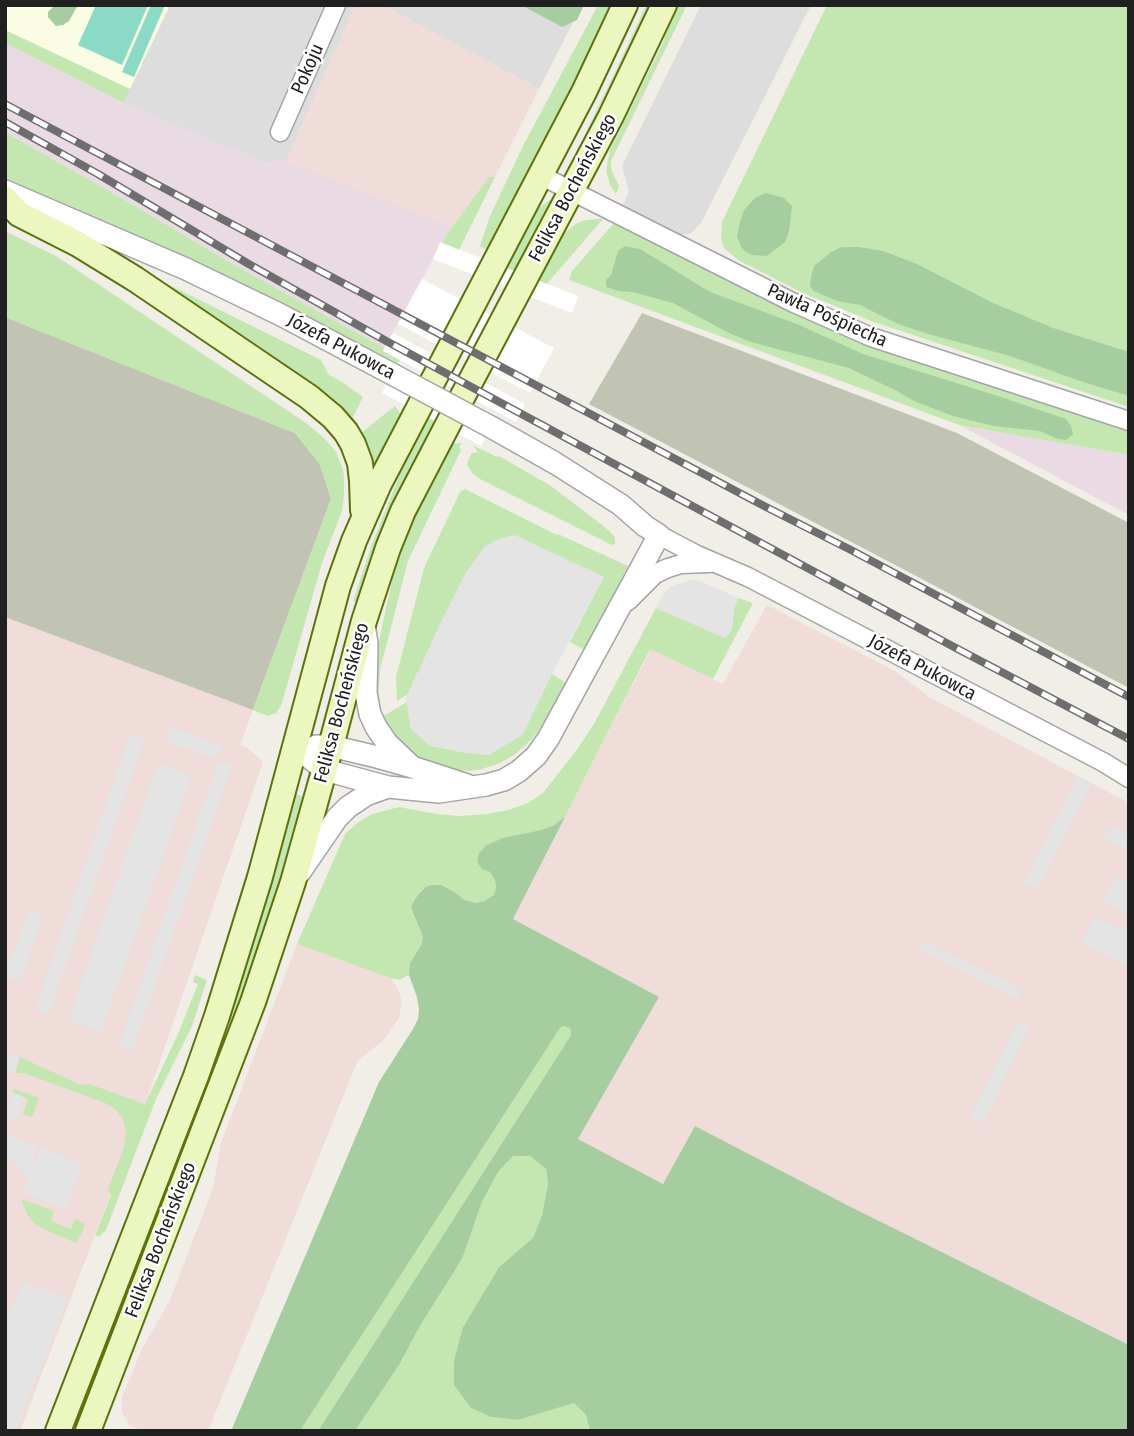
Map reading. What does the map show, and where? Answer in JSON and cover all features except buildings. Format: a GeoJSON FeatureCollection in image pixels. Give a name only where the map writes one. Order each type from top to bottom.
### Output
{"type":"FeatureCollection","features":[{"type":"Feature","properties":{"kind":"main road","name":"Feliksa Bocheńskiego"},"geometry":{"type":"LineString","coordinates":[[58,1431],[217,1016],[260,877],[338,586],[363,519],[402,438],[584,92],[625,5]]}},
{"type":"Feature","properties":{"kind":"main road","name":"Feliksa Bocheńskiego"},"geometry":{"type":"LineString","coordinates":[[88,1431],[254,1002],[293,882],[364,621],[387,548],[611,116],[664,5]]}},
{"type":"Feature","properties":{"kind":"main road"},"geometry":{"type":"LineString","coordinates":[[5,199],[19,214],[78,244],[135,279],[309,397],[333,417],[353,443],[360,463],[363,519]]}},
{"type":"Feature","properties":{"kind":"street","name":"Pokoju"},"geometry":{"type":"LineString","coordinates":[[280,132],[336,5]]}},
{"type":"Feature","properties":{"kind":"street","name":"Pawła Pośpiecha"},"geometry":{"type":"LineString","coordinates":[[540,175],[794,303],[871,337],[1129,421]]}},
{"type":"Feature","properties":{"kind":"street","name":"Józefa Pukowca"},"geometry":{"type":"LineString","coordinates":[[5,191],[186,269],[281,315],[555,463],[621,505],[659,535],[713,563],[748,577],[1129,778]]}},
{"type":"Feature","properties":{"kind":"street"},"geometry":{"type":"LineString","coordinates":[[294,746],[328,758],[388,787],[439,792],[486,785],[520,771],[536,756],[564,712],[659,535]]}},
{"type":"Feature","properties":{"kind":"street","name":"Józefa Pukowca"},"geometry":{"type":"LineString","coordinates":[[618,611],[655,574],[681,564],[713,563]]}},
{"type":"Feature","properties":{"kind":"street"},"geometry":{"type":"LineString","coordinates":[[364,621],[367,644],[366,693],[370,714],[387,743],[412,767]]}},
{"type":"Feature","properties":{"kind":"street"},"geometry":{"type":"LineString","coordinates":[[328,758],[412,767],[472,787]]}},
{"type":"Feature","properties":{"kind":"street"},"geometry":{"type":"LineString","coordinates":[[293,882],[337,818],[348,807],[366,795],[388,787]]}},
{"type":"Feature","properties":{"kind":"shaded area"},"geometry":{"type":"Polygon","coordinates":[[[5,5],[356,5],[285,163],[276,158],[273,165],[124,103],[130,88],[5,30],[5,5]]]}},
{"type":"Feature","properties":{"kind":"shaded area"},"geometry":{"type":"Polygon","coordinates":[[[5,5],[170,5],[130,89],[5,30],[5,5]]]}},
{"type":"Feature","properties":{"kind":"shaded area"},"geometry":{"type":"Polygon","coordinates":[[[356,5],[382,5],[539,89],[495,177],[489,177],[452,227],[285,163],[356,5]]]}},
{"type":"Feature","properties":{"kind":"shaded area"},"geometry":{"type":"Polygon","coordinates":[[[382,5],[582,5],[539,89],[382,5]]]}},
{"type":"Feature","properties":{"kind":"shaded area"},"geometry":{"type":"Polygon","coordinates":[[[701,5],[811,5],[701,223],[692,233],[681,235],[622,207],[629,191],[622,166],[701,5]]]}},
{"type":"Feature","properties":{"kind":"shaded area"},"geometry":{"type":"Polygon","coordinates":[[[5,43],[124,103],[211,141],[272,165],[276,158],[452,227],[440,243],[384,348],[5,132],[5,43]]]}},
{"type":"Feature","properties":{"kind":"shaded area"},"geometry":{"type":"Polygon","coordinates":[[[642,313],[957,433],[1129,523],[1129,688],[589,404],[642,313]]]}},
{"type":"Feature","properties":{"kind":"shaded area"},"geometry":{"type":"Polygon","coordinates":[[[5,317],[295,433],[320,464],[331,499],[253,710],[5,617],[5,317]]]}},
{"type":"Feature","properties":{"kind":"shaded area"},"geometry":{"type":"Polygon","coordinates":[[[959,425],[1129,455],[1129,515],[959,425]]]}},
{"type":"Feature","properties":{"kind":"shaded area"},"geometry":{"type":"Polygon","coordinates":[[[515,535],[604,577],[522,735],[489,755],[430,746],[411,729],[406,698],[465,574],[485,546],[515,535]]]}},
{"type":"Feature","properties":{"kind":"shaded area"},"geometry":{"type":"Polygon","coordinates":[[[693,580],[738,598],[732,628],[726,638],[656,608],[670,587],[693,580]]]}},
{"type":"Feature","properties":{"kind":"shaded area"},"geometry":{"type":"Polygon","coordinates":[[[767,605],[895,671],[929,697],[1129,803],[1129,1345],[695,1126],[663,1184],[578,1139],[659,997],[513,919],[651,649],[723,684],[767,605]]]}},
{"type":"Feature","properties":{"kind":"shaded area"},"geometry":{"type":"Polygon","coordinates":[[[5,617],[253,710],[240,745],[248,748],[263,762],[145,1104],[20,1431],[5,1431],[5,617]]]}},
{"type":"Feature","properties":{"kind":"shaded area"},"geometry":{"type":"Polygon","coordinates":[[[171,727],[222,746],[217,759],[166,742],[171,727]]]}},
{"type":"Feature","properties":{"kind":"shaded area"},"geometry":{"type":"Polygon","coordinates":[[[130,733],[145,739],[49,1014],[35,1009],[130,733]]]}},
{"type":"Feature","properties":{"kind":"shaded area"},"geometry":{"type":"Polygon","coordinates":[[[218,761],[232,766],[132,1053],[118,1048],[218,761]]]}},
{"type":"Feature","properties":{"kind":"shaded area"},"geometry":{"type":"Polygon","coordinates":[[[158,763],[192,775],[101,1033],[68,1020],[158,763]]]}},
{"type":"Feature","properties":{"kind":"shaded area"},"geometry":{"type":"Polygon","coordinates":[[[1078,776],[1092,783],[1037,890],[1023,883],[1078,776]]]}},
{"type":"Feature","properties":{"kind":"shaded area"},"geometry":{"type":"Polygon","coordinates":[[[1110,825],[1129,835],[1129,851],[1104,839],[1110,825]]]}},
{"type":"Feature","properties":{"kind":"shaded area"},"geometry":{"type":"Polygon","coordinates":[[[1116,875],[1129,881],[1129,916],[1102,902],[1116,875]]]}},
{"type":"Feature","properties":{"kind":"shaded area"},"geometry":{"type":"Polygon","coordinates":[[[29,909],[44,915],[20,982],[5,976],[29,909]]]}},
{"type":"Feature","properties":{"kind":"shaded area"},"geometry":{"type":"Polygon","coordinates":[[[1095,916],[1129,933],[1129,967],[1081,943],[1095,916]]]}},
{"type":"Feature","properties":{"kind":"shaded area"},"geometry":{"type":"Polygon","coordinates":[[[923,941],[1023,990],[1017,1000],[920,950],[923,941]]]}},
{"type":"Feature","properties":{"kind":"shaded area"},"geometry":{"type":"Polygon","coordinates":[[[297,944],[390,978],[398,989],[402,1002],[399,1018],[384,1040],[358,1060],[208,1431],[143,1431],[130,1426],[122,1412],[122,1397],[142,1349],[170,1300],[213,1188],[221,1143],[297,944]]]}},
{"type":"Feature","properties":{"kind":"shaded area"},"geometry":{"type":"Polygon","coordinates":[[[1017,1022],[1030,1027],[983,1124],[970,1116],[1017,1022]]]}},
{"type":"Feature","properties":{"kind":"shaded area"},"geometry":{"type":"Polygon","coordinates":[[[5,1052],[20,1057],[15,1073],[5,1069],[5,1052]]]}},
{"type":"Feature","properties":{"kind":"shaded area"},"geometry":{"type":"Polygon","coordinates":[[[13,1093],[25,1098],[17,1120],[5,1115],[13,1093]]]}},
{"type":"Feature","properties":{"kind":"shaded area"},"geometry":{"type":"Polygon","coordinates":[[[5,1134],[37,1146],[32,1160],[35,1161],[41,1147],[83,1164],[66,1209],[23,1193],[29,1178],[25,1177],[5,1154],[5,1134]]]}},
{"type":"Feature","properties":{"kind":"shaded area"},"geometry":{"type":"Polygon","coordinates":[[[22,1282],[68,1298],[16,1431],[5,1431],[5,1324],[22,1282]]]}},
{"type":"Feature","properties":{"kind":"green space"},"geometry":{"type":"Polygon","coordinates":[[[55,5],[78,5],[69,21],[56,26],[48,17],[48,12],[55,5]]]}},
{"type":"Feature","properties":{"kind":"green space"},"geometry":{"type":"Polygon","coordinates":[[[96,5],[148,5],[122,65],[78,45],[96,5]]]}},
{"type":"Feature","properties":{"kind":"green space"},"geometry":{"type":"Polygon","coordinates":[[[151,5],[165,5],[134,77],[122,72],[151,5]]]}},
{"type":"Feature","properties":{"kind":"green space"},"geometry":{"type":"Polygon","coordinates":[[[521,5],[584,5],[577,20],[562,27],[521,5]]]}},
{"type":"Feature","properties":{"kind":"green space"},"geometry":{"type":"Polygon","coordinates":[[[598,5],[613,5],[579,80],[489,251],[480,246],[490,216],[523,146],[598,5]]]}},
{"type":"Feature","properties":{"kind":"green space"},"geometry":{"type":"Polygon","coordinates":[[[646,5],[653,5],[582,146],[580,145],[646,5]]]}},
{"type":"Feature","properties":{"kind":"green space"},"geometry":{"type":"Polygon","coordinates":[[[676,5],[687,5],[611,161],[611,169],[619,186],[616,194],[606,171],[610,150],[665,39],[661,37],[676,5]]]}},
{"type":"Feature","properties":{"kind":"green space"},"geometry":{"type":"Polygon","coordinates":[[[827,5],[1129,5],[1129,407],[874,322],[805,294],[738,260],[724,248],[721,239],[722,222],[827,5]]]}},
{"type":"Feature","properties":{"kind":"green space"},"geometry":{"type":"Polygon","coordinates":[[[5,30],[130,89],[124,103],[5,43],[5,30]]]}},
{"type":"Feature","properties":{"kind":"green space"},"geometry":{"type":"Polygon","coordinates":[[[5,132],[384,348],[383,351],[400,360],[398,363],[208,268],[5,178],[5,132]]]}},
{"type":"Feature","properties":{"kind":"green space"},"geometry":{"type":"Polygon","coordinates":[[[489,177],[495,177],[459,250],[442,243],[452,227],[489,177]]]}},
{"type":"Feature","properties":{"kind":"green space"},"geometry":{"type":"Polygon","coordinates":[[[766,193],[784,198],[792,206],[789,232],[785,242],[767,256],[752,255],[741,247],[737,236],[740,222],[744,210],[755,198],[766,193]]]}},
{"type":"Feature","properties":{"kind":"green space"},"geometry":{"type":"Polygon","coordinates":[[[550,200],[553,201],[514,276],[502,270],[536,210],[550,200]]]}},
{"type":"Feature","properties":{"kind":"green space"},"geometry":{"type":"Polygon","coordinates":[[[603,219],[544,287],[535,283],[560,237],[582,221],[603,219]]]}},
{"type":"Feature","properties":{"kind":"green space"},"geometry":{"type":"Polygon","coordinates":[[[614,223],[786,310],[871,345],[1129,431],[1129,455],[959,425],[569,280],[572,271],[614,223]]]}},
{"type":"Feature","properties":{"kind":"green space"},"geometry":{"type":"Polygon","coordinates":[[[5,231],[56,256],[306,423],[336,452],[344,477],[342,511],[322,563],[281,706],[276,713],[268,716],[253,710],[331,499],[320,464],[295,433],[5,317],[5,231]]]}},
{"type":"Feature","properties":{"kind":"green space"},"geometry":{"type":"Polygon","coordinates":[[[625,246],[640,249],[710,292],[797,324],[863,354],[1066,419],[1073,434],[1066,440],[1040,431],[994,426],[953,416],[914,401],[849,368],[751,342],[673,303],[606,287],[606,280],[611,275],[618,251],[625,246]]]}},
{"type":"Feature","properties":{"kind":"green space"},"geometry":{"type":"Polygon","coordinates":[[[842,247],[883,251],[917,264],[991,302],[1053,328],[1129,352],[1129,396],[1010,356],[898,324],[860,305],[837,301],[814,291],[810,286],[814,266],[842,247]]]}},
{"type":"Feature","properties":{"kind":"green space"},"geometry":{"type":"Polygon","coordinates":[[[153,277],[321,360],[329,375],[363,397],[351,421],[153,277]]]}},
{"type":"Feature","properties":{"kind":"green space"},"geometry":{"type":"Polygon","coordinates":[[[431,405],[442,412],[384,529],[358,602],[353,601],[372,544],[431,405]]]}},
{"type":"Feature","properties":{"kind":"green space"},"geometry":{"type":"Polygon","coordinates":[[[395,406],[402,416],[374,466],[361,433],[395,406]]]}},
{"type":"Feature","properties":{"kind":"green space"},"geometry":{"type":"Polygon","coordinates":[[[462,443],[408,561],[380,670],[378,704],[374,693],[375,659],[398,553],[414,513],[451,444],[462,443]]]}},
{"type":"Feature","properties":{"kind":"green space"},"geometry":{"type":"Polygon","coordinates":[[[472,445],[499,456],[551,486],[606,528],[615,537],[615,544],[612,545],[478,478],[472,473],[467,462],[472,453],[478,452],[472,445]]]}},
{"type":"Feature","properties":{"kind":"green space"},"geometry":{"type":"Polygon","coordinates":[[[465,489],[557,535],[628,566],[585,650],[570,642],[604,576],[417,673],[408,694],[397,701],[396,677],[424,568],[460,492],[465,489]]]}},
{"type":"Feature","properties":{"kind":"green space"},"geometry":{"type":"Polygon","coordinates":[[[738,598],[753,603],[713,679],[650,649],[565,817],[541,830],[504,838],[482,869],[490,872],[495,880],[494,895],[475,903],[432,885],[424,887],[411,906],[423,937],[410,963],[409,975],[399,980],[390,978],[297,944],[345,834],[357,823],[372,814],[399,807],[460,816],[508,810],[528,803],[543,793],[594,724],[656,608],[726,638],[732,628],[738,598]]]}},
{"type":"Feature","properties":{"kind":"green space"},"geometry":{"type":"Polygon","coordinates":[[[552,674],[566,683],[546,720],[532,739],[514,755],[482,769],[446,769],[414,756],[403,749],[380,718],[407,702],[411,729],[522,735],[552,674]]]}},
{"type":"Feature","properties":{"kind":"green space"},"geometry":{"type":"Polygon","coordinates":[[[294,794],[306,797],[272,913],[247,986],[105,1356],[100,1354],[294,794]]]}},
{"type":"Feature","properties":{"kind":"green space"},"geometry":{"type":"Polygon","coordinates":[[[565,817],[513,919],[659,997],[578,1139],[663,1184],[695,1126],[1129,1345],[1129,1431],[590,1431],[586,1415],[574,1403],[518,1420],[491,1417],[471,1408],[454,1385],[454,1361],[463,1327],[499,1267],[533,1238],[542,1215],[548,1184],[546,1169],[530,1156],[513,1156],[498,1172],[482,1202],[462,1259],[399,1365],[355,1431],[318,1431],[571,1035],[570,1028],[563,1026],[300,1431],[231,1431],[379,1082],[418,1019],[417,997],[409,975],[410,963],[423,937],[411,906],[425,887],[432,885],[441,885],[465,900],[475,903],[484,901],[494,895],[496,888],[490,872],[482,869],[477,862],[479,853],[487,845],[503,838],[541,830],[565,817]]]}},
{"type":"Feature","properties":{"kind":"green space"},"geometry":{"type":"Polygon","coordinates":[[[195,975],[207,980],[192,1026],[156,1099],[106,1230],[100,1236],[95,1236],[111,1195],[108,1190],[124,1147],[126,1131],[123,1119],[105,1103],[24,1073],[15,1073],[20,1057],[81,1085],[89,1084],[145,1104],[198,984],[193,982],[195,975]]]}},
{"type":"Feature","properties":{"kind":"green space"},"geometry":{"type":"Polygon","coordinates":[[[560,1028],[570,1028],[571,1035],[318,1431],[300,1431],[560,1028]]]}},
{"type":"Feature","properties":{"kind":"green space"},"geometry":{"type":"Polygon","coordinates":[[[14,1089],[39,1098],[32,1117],[23,1114],[28,1099],[14,1093],[14,1089]]]}},
{"type":"Feature","properties":{"kind":"green space"},"geometry":{"type":"Polygon","coordinates":[[[513,1156],[530,1156],[546,1169],[548,1184],[542,1215],[533,1238],[499,1267],[463,1327],[471,1408],[491,1417],[518,1420],[574,1403],[586,1415],[590,1431],[355,1431],[399,1365],[462,1259],[482,1202],[498,1172],[513,1156]]]}},
{"type":"Feature","properties":{"kind":"green space"},"geometry":{"type":"Polygon","coordinates":[[[21,1199],[54,1211],[51,1221],[71,1229],[75,1219],[84,1223],[76,1243],[34,1223],[21,1199]]]}},
{"type":"Feature","properties":{"kind":"pier"},"geometry":{"type":"Polygon","coordinates":[[[440,242],[578,296],[572,313],[433,259],[440,242]]]}},
{"type":"Feature","properties":{"kind":"pier"},"geometry":{"type":"Polygon","coordinates":[[[422,279],[554,348],[530,393],[398,324],[422,279]]]}},
{"type":"Feature","properties":{"kind":"pier"},"geometry":{"type":"Polygon","coordinates":[[[393,333],[525,404],[516,422],[383,351],[393,333]]]}},
{"type":"Feature","properties":{"kind":"pier"},"geometry":{"type":"Polygon","coordinates":[[[398,363],[497,416],[481,446],[382,393],[398,363]]]}},
{"type":"Feature","properties":{"kind":"railway"},"geometry":{"type":"LineString","coordinates":[[5,104],[1129,697]]}},
{"type":"Feature","properties":{"kind":"railway"},"geometry":{"type":"LineString","coordinates":[[5,122],[388,342],[1129,739]]}}]}
